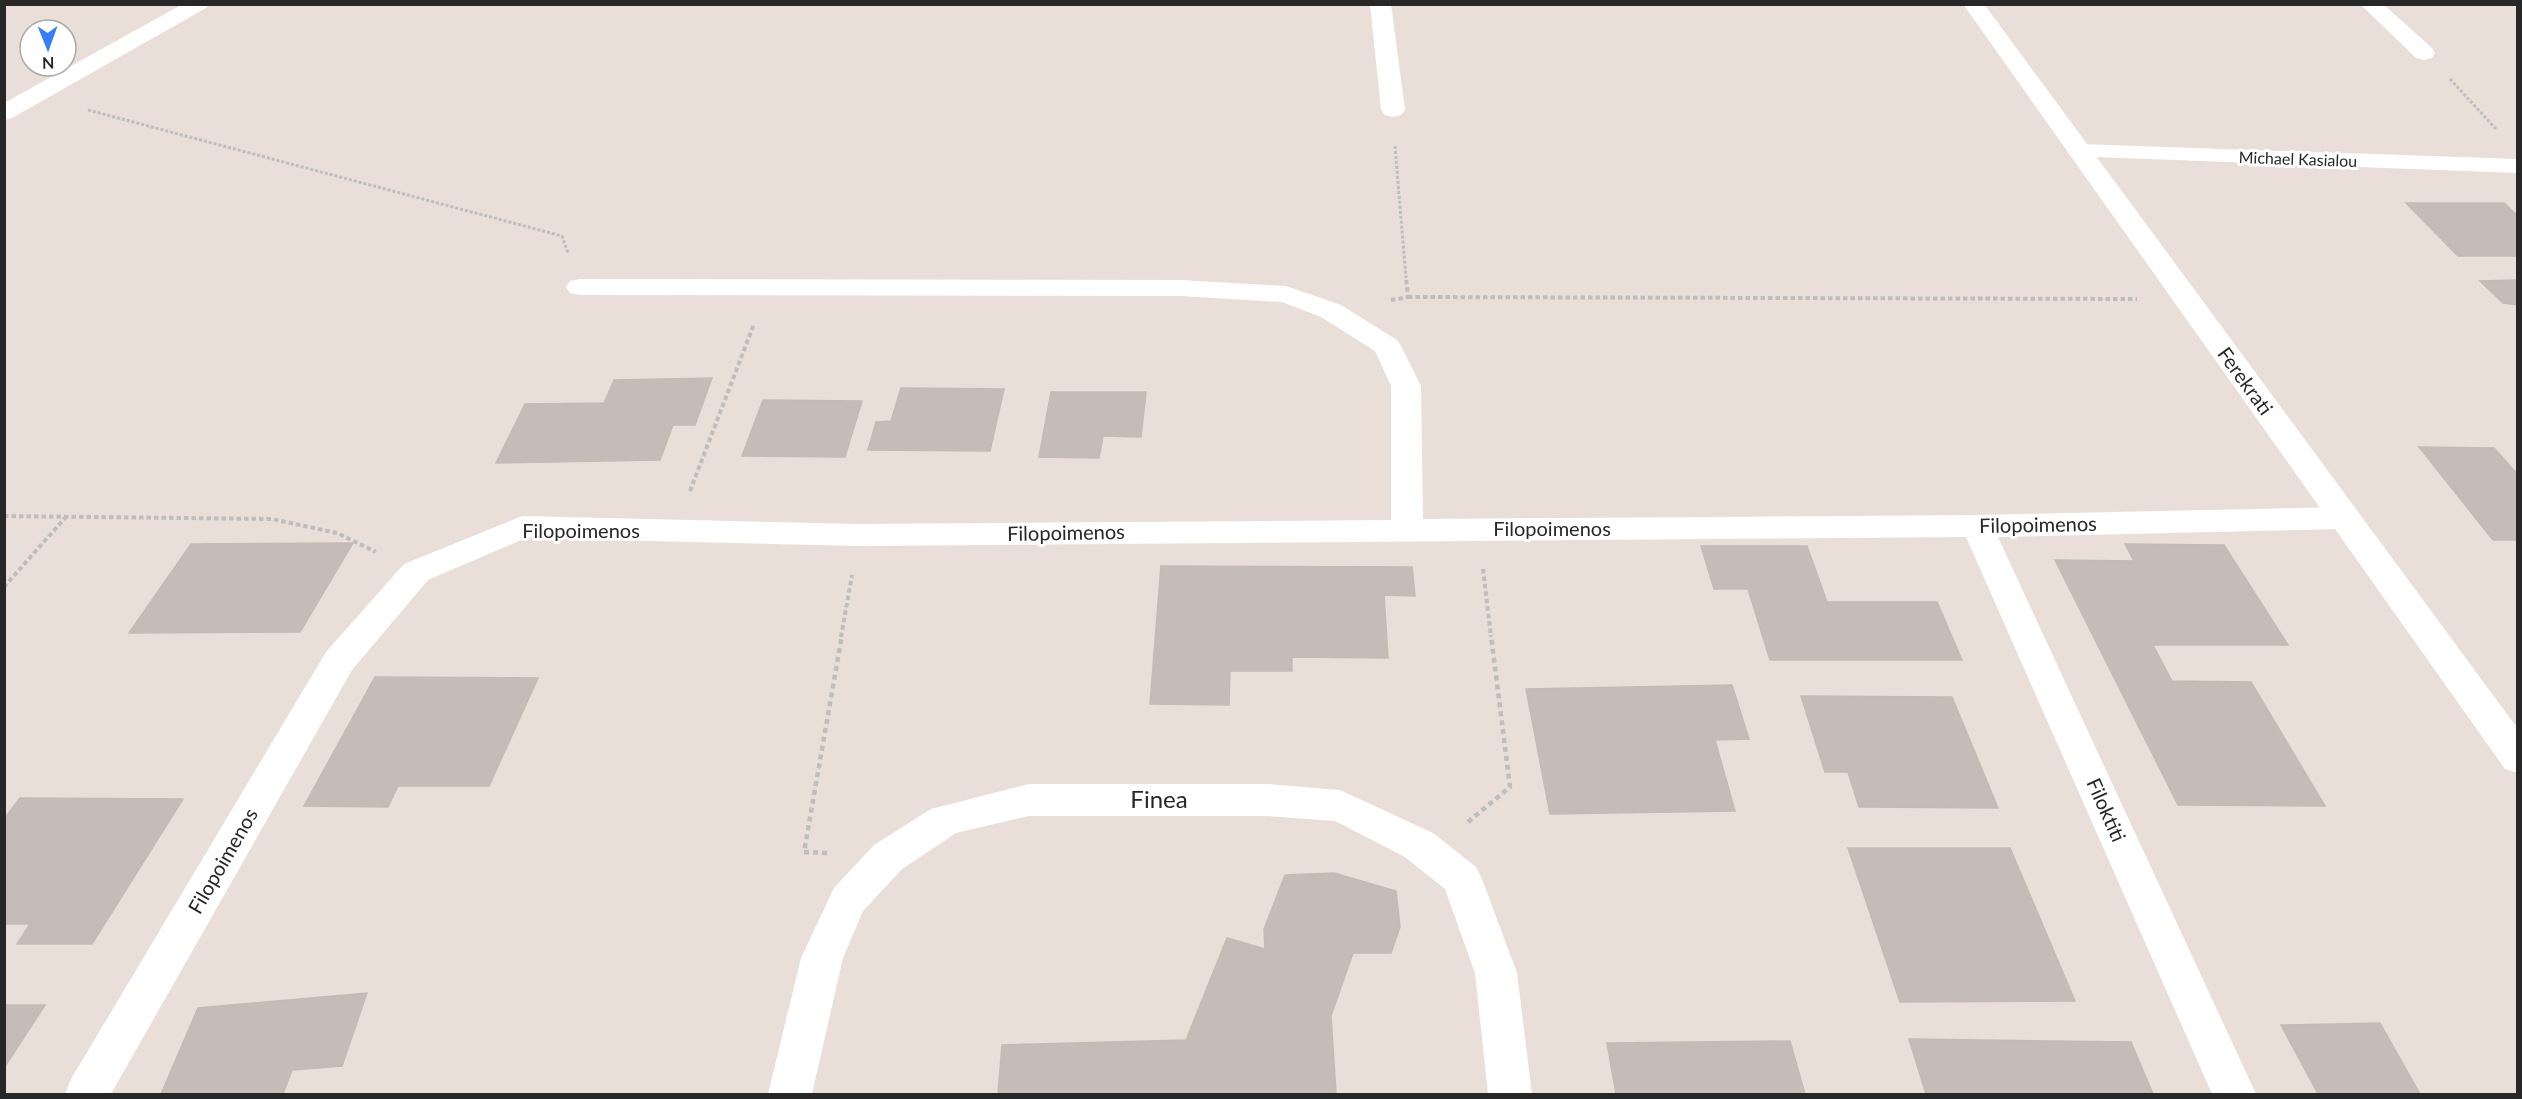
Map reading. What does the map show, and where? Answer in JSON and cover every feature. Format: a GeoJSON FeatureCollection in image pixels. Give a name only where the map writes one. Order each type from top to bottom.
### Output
{"type":"FeatureCollection","features":[{"type":"Feature","properties":{"kind":"street"},"geometry":{"type":"LineString","coordinates":[[4,113],[38,97],[199,4]]}},
{"type":"Feature","properties":{"kind":"street"},"geometry":{"type":"LineString","coordinates":[[1380,4],[1394,110]]}},
{"type":"Feature","properties":{"kind":"street","name":"Ferekrati"},"geometry":{"type":"LineString","coordinates":[[1973,4],[2517,758]]}},
{"type":"Feature","properties":{"kind":"street"},"geometry":{"type":"LineString","coordinates":[[2370,4],[2424,53]]}},
{"type":"Feature","properties":{"kind":"street","name":"Michael Kasialou"},"geometry":{"type":"LineString","coordinates":[[2079,151],[2517,166]]}},
{"type":"Feature","properties":{"kind":"street"},"geometry":{"type":"LineString","coordinates":[[580,287],[1181,288],[1287,294],[1331,311],[1387,346],[1406,386],[1407,530]]}},
{"type":"Feature","properties":{"kind":"street","name":"Filopoimenos"},"geometry":{"type":"LineString","coordinates":[[87,1095],[339,661],[416,572],[522,527],[859,535],[1977,526],[2344,518]]}},
{"type":"Feature","properties":{"kind":"street","name":"Filoktiti"},"geometry":{"type":"LineString","coordinates":[[1977,526],[2234,1095]]}},
{"type":"Feature","properties":{"kind":"street","name":"Finea"},"geometry":{"type":"LineString","coordinates":[[790,1095],[822,958],[848,900],[888,857],[945,820],[1029,800],[1268,800],[1340,806],[1419,845],[1461,879],[1496,973],[1510,1095]]}},
{"type":"Feature","properties":{"kind":"path"},"geometry":{"type":"LineString","coordinates":[[2424,53],[2502,135]]}},
{"type":"Feature","properties":{"kind":"path"},"geometry":{"type":"LineString","coordinates":[[38,97],[562,236],[580,287]]}},
{"type":"Feature","properties":{"kind":"path"},"geometry":{"type":"LineString","coordinates":[[1394,110],[1408,297]]}},
{"type":"Feature","properties":{"kind":"path"},"geometry":{"type":"LineString","coordinates":[[675,531],[768,287]]}},
{"type":"Feature","properties":{"kind":"path"},"geometry":{"type":"LineString","coordinates":[[1331,311],[1408,297],[2186,299]]}},
{"type":"Feature","properties":{"kind":"path"},"geometry":{"type":"LineString","coordinates":[[4,516],[272,519],[337,533],[416,572]]}},
{"type":"Feature","properties":{"kind":"path"},"geometry":{"type":"LineString","coordinates":[[4,587],[65,517]]}},
{"type":"Feature","properties":{"kind":"path"},"geometry":{"type":"LineString","coordinates":[[1431,854],[1510,787],[1478,530]]}},
{"type":"Feature","properties":{"kind":"path"},"geometry":{"type":"LineString","coordinates":[[859,535],[804,852],[888,857]]}},
{"type":"Feature","properties":{"kind":"building"},"geometry":{"type":"Polygon","coordinates":[[[2406,203],[2504,203],[2518,216],[2518,256],[2458,256],[2406,203]]]}},
{"type":"Feature","properties":{"kind":"building"},"geometry":{"type":"Polygon","coordinates":[[[2518,280],[2518,305],[2503,303],[2480,281],[2518,280]]]}},
{"type":"Feature","properties":{"kind":"building"},"geometry":{"type":"Polygon","coordinates":[[[712,378],[695,425],[673,425],[660,460],[496,463],[525,404],[604,403],[614,380],[712,378]]]}},
{"type":"Feature","properties":{"kind":"building"},"geometry":{"type":"Polygon","coordinates":[[[901,388],[1004,389],[990,451],[868,450],[876,422],[891,421],[901,388]]]}},
{"type":"Feature","properties":{"kind":"building"},"geometry":{"type":"Polygon","coordinates":[[[1051,392],[1146,392],[1141,437],[1103,436],[1099,458],[1039,457],[1051,392]]]}},
{"type":"Feature","properties":{"kind":"building"},"geometry":{"type":"Polygon","coordinates":[[[763,400],[862,401],[845,457],[742,456],[763,400]]]}},
{"type":"Feature","properties":{"kind":"building"},"geometry":{"type":"Polygon","coordinates":[[[2419,447],[2494,448],[2518,475],[2518,540],[2493,540],[2419,447]]]}},
{"type":"Feature","properties":{"kind":"building"},"geometry":{"type":"Polygon","coordinates":[[[353,543],[300,632],[129,633],[191,544],[353,543]]]}},
{"type":"Feature","properties":{"kind":"building"},"geometry":{"type":"Polygon","coordinates":[[[2125,544],[2224,545],[2288,645],[2153,645],[2172,681],[2251,682],[2325,806],[2178,805],[2055,560],[2134,561],[2125,544]]]}},
{"type":"Feature","properties":{"kind":"building"},"geometry":{"type":"Polygon","coordinates":[[[1701,546],[1807,546],[1827,602],[1937,602],[1962,660],[1770,660],[1748,589],[1714,589],[1701,546]]]}},
{"type":"Feature","properties":{"kind":"building"},"geometry":{"type":"Polygon","coordinates":[[[1161,566],[1412,567],[1415,596],[1384,595],[1388,658],[1292,657],[1292,671],[1230,671],[1229,705],[1150,704],[1161,566]]]}},
{"type":"Feature","properties":{"kind":"building"},"geometry":{"type":"Polygon","coordinates":[[[375,677],[538,678],[489,786],[398,786],[388,807],[304,806],[375,677]]]}},
{"type":"Feature","properties":{"kind":"building"},"geometry":{"type":"Polygon","coordinates":[[[1732,685],[1749,739],[1715,740],[1735,811],[1550,814],[1526,689],[1732,685]]]}},
{"type":"Feature","properties":{"kind":"building"},"geometry":{"type":"Polygon","coordinates":[[[1801,696],[1952,697],[1998,808],[1859,807],[1848,772],[1825,772],[1801,696]]]}},
{"type":"Feature","properties":{"kind":"building"},"geometry":{"type":"Polygon","coordinates":[[[20,798],[183,799],[92,944],[17,944],[30,924],[4,924],[4,819],[20,798]]]}},
{"type":"Feature","properties":{"kind":"building"},"geometry":{"type":"Polygon","coordinates":[[[1848,848],[2010,848],[2075,1001],[1900,1002],[1848,848]]]}},
{"type":"Feature","properties":{"kind":"building"},"geometry":{"type":"Polygon","coordinates":[[[1334,873],[1396,891],[1400,927],[1391,953],[1353,953],[1331,1016],[1336,1094],[998,1094],[1002,1045],[1186,1040],[1227,938],[1265,949],[1264,929],[1285,875],[1334,873]]]}},
{"type":"Feature","properties":{"kind":"building"},"geometry":{"type":"Polygon","coordinates":[[[367,993],[342,1066],[292,1070],[283,1094],[161,1094],[198,1008],[367,993]]]}},
{"type":"Feature","properties":{"kind":"building"},"geometry":{"type":"Polygon","coordinates":[[[4,1005],[45,1005],[4,1068],[4,1005]]]}},
{"type":"Feature","properties":{"kind":"building"},"geometry":{"type":"Polygon","coordinates":[[[2380,1023],[2420,1094],[2318,1094],[2281,1025],[2380,1023]]]}},
{"type":"Feature","properties":{"kind":"building"},"geometry":{"type":"Polygon","coordinates":[[[1909,1039],[2131,1042],[2153,1094],[1926,1094],[1909,1039]]]}},
{"type":"Feature","properties":{"kind":"building"},"geometry":{"type":"Polygon","coordinates":[[[1790,1041],[1805,1094],[1616,1094],[1607,1043],[1790,1041]]]}}]}
